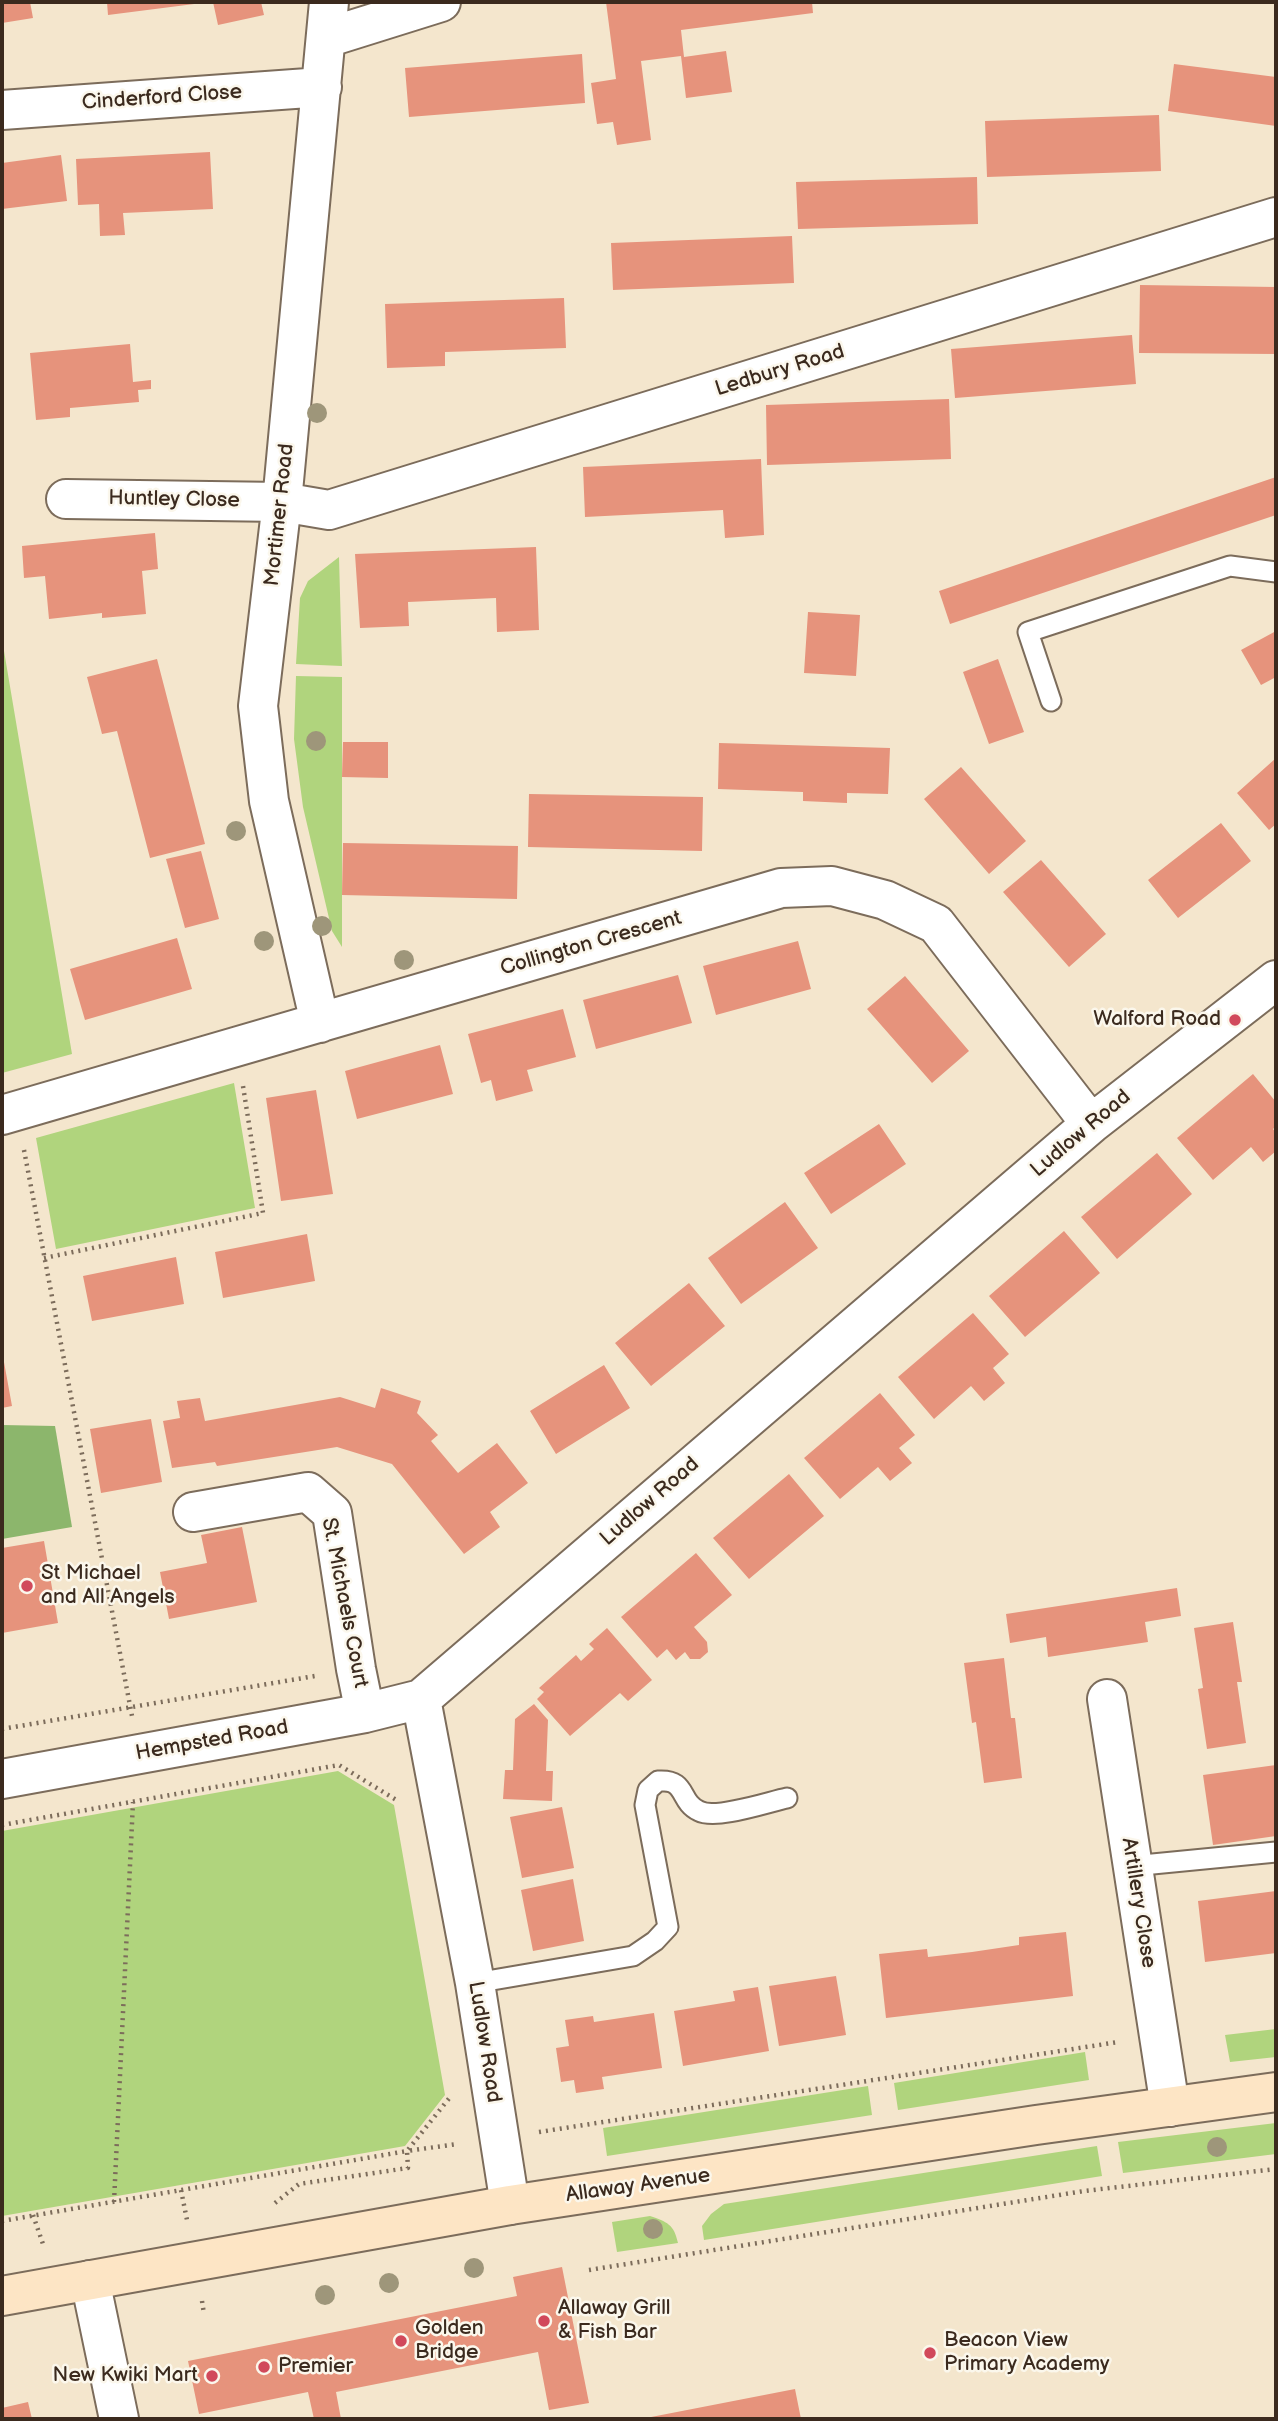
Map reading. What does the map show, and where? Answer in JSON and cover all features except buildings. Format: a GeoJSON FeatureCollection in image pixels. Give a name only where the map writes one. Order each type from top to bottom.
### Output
{"type":"FeatureCollection","features":[{"type":"Feature","properties":{"kind":"street"},"geometry":{"type":"LineString","coordinates":[[328,20],[441,2]]}},
{"type":"Feature","properties":{"kind":"street","name":"Mortimer Road"},"geometry":{"type":"LineString","coordinates":[[320,1023],[269,802],[258,706],[282,502],[328,20]]}},
{"type":"Feature","properties":{"kind":"street","name":"Cinderford Close"},"geometry":{"type":"LineString","coordinates":[[2,110],[322,87]]}},
{"type":"Feature","properties":{"kind":"street","name":"Ledbury Road"},"geometry":{"type":"LineString","coordinates":[[282,502],[329,510],[1276,217]]}},
{"type":"Feature","properties":{"kind":"street","name":"Huntley Close"},"geometry":{"type":"LineString","coordinates":[[66,499],[282,502]]}},
{"type":"Feature","properties":{"kind":"street","name":"Collington Crescent"},"geometry":{"type":"LineString","coordinates":[[9,1113],[780,888],[832,886],[885,900],[936,924],[1091,1124]]}},
{"type":"Feature","properties":{"kind":"street","name":"Ludlow Road"},"geometry":{"type":"LineString","coordinates":[[510,2205],[475,1983],[421,1699],[1091,1124],[1276,980]]}},
{"type":"Feature","properties":{"kind":"street","name":"St. Michaels Court"},"geometry":{"type":"LineString","coordinates":[[193,1512],[308,1492],[332,1513],[365,1713]]}},
{"type":"Feature","properties":{"kind":"street","name":"Hempsted Road"},"geometry":{"type":"LineString","coordinates":[[2,1779],[365,1713],[421,1699]]}},
{"type":"Feature","properties":{"kind":"street","name":"Artillery Close"},"geometry":{"type":"LineString","coordinates":[[1107,1699],[1170,2107]]}},
{"type":"Feature","properties":{"kind":"street","name":"Allaway Avenue"},"geometry":{"type":"LineString","coordinates":[[2,2296],[510,2205],[1036,2125],[1276,2092]]}},
{"type":"Feature","properties":{"kind":"street"},"geometry":{"type":"LineString","coordinates":[[90,2280],[119,2419]]}},
{"type":"Feature","properties":{"kind":"lane"},"geometry":{"type":"LineString","coordinates":[[1051,701],[1028,632],[1230,566],[1276,572]]}},
{"type":"Feature","properties":{"kind":"lane"},"geometry":{"type":"LineString","coordinates":[[475,1983],[632,1956],[655,1941],[668,1927],[645,1805],[648,1790],[658,1781],[671,1780],[681,1788],[688,1802],[700,1812],[715,1814],[787,1798]]}},
{"type":"Feature","properties":{"kind":"lane"},"geometry":{"type":"LineString","coordinates":[[1132,1866],[1276,1852]]}},
{"type":"Feature","properties":{"kind":"path"},"geometry":{"type":"LineString","coordinates":[[44,1258],[263,1213],[236,1048]]}},
{"type":"Feature","properties":{"kind":"path"},"geometry":{"type":"LineString","coordinates":[[9,1113],[44,1258],[139,1754]]}},
{"type":"Feature","properties":{"kind":"path"},"geometry":{"type":"LineString","coordinates":[[2,1729],[356,1669]]}},
{"type":"Feature","properties":{"kind":"path"},"geometry":{"type":"LineString","coordinates":[[2,1825],[339,1765],[398,1801],[401,1814]]}},
{"type":"Feature","properties":{"kind":"path"},"geometry":{"type":"LineString","coordinates":[[114,2202],[133,1802]]}},
{"type":"Feature","properties":{"kind":"path"},"geometry":{"type":"LineString","coordinates":[[2,2221],[407,2151],[1159,2036]]}},
{"type":"Feature","properties":{"kind":"path"},"geometry":{"type":"LineString","coordinates":[[269,2207],[299,2184],[408,2168],[407,2151],[451,2096],[448,2083]]}},
{"type":"Feature","properties":{"kind":"path"},"geometry":{"type":"LineString","coordinates":[[589,2270],[1084,2190],[1276,2169]]}},
{"type":"Feature","properties":{"kind":"path"},"geometry":{"type":"LineString","coordinates":[[33,2215],[46,2255]]}},
{"type":"Feature","properties":{"kind":"green space"},"geometry":{"type":"Polygon","coordinates":[[[339,557],[342,666],[296,664],[300,598],[308,581],[339,557]]]}},
{"type":"Feature","properties":{"kind":"green space"},"geometry":{"type":"Polygon","coordinates":[[[2,639],[72,1054],[2,1073],[2,639]]]}},
{"type":"Feature","properties":{"kind":"green space"},"geometry":{"type":"Polygon","coordinates":[[[296,676],[342,677],[342,947],[332,931],[303,807],[294,739],[296,676]]]}},
{"type":"Feature","properties":{"kind":"green space"},"geometry":{"type":"Polygon","coordinates":[[[234,1083],[255,1208],[56,1249],[36,1138],[234,1083]]]}},
{"type":"Feature","properties":{"kind":"green space"},"geometry":{"type":"Polygon","coordinates":[[[2,1425],[55,1426],[72,1527],[2,1539],[2,1425]]]}},
{"type":"Feature","properties":{"kind":"green space"},"geometry":{"type":"Polygon","coordinates":[[[338,1771],[394,1805],[445,2095],[405,2146],[2,2216],[2,1831],[338,1771]]]}},
{"type":"Feature","properties":{"kind":"green space"},"geometry":{"type":"Polygon","coordinates":[[[1276,2029],[1276,2057],[1230,2062],[1225,2035],[1276,2029]]]}},
{"type":"Feature","properties":{"kind":"green space"},"geometry":{"type":"Polygon","coordinates":[[[1085,2052],[1089,2080],[898,2110],[894,2083],[1085,2052]]]}},
{"type":"Feature","properties":{"kind":"green space"},"geometry":{"type":"Polygon","coordinates":[[[868,2086],[872,2115],[607,2156],[603,2128],[868,2086]]]}},
{"type":"Feature","properties":{"kind":"green space"},"geometry":{"type":"Polygon","coordinates":[[[1276,2123],[1276,2154],[1123,2173],[1118,2142],[1276,2123]]]}},
{"type":"Feature","properties":{"kind":"green space"},"geometry":{"type":"Polygon","coordinates":[[[1097,2146],[1102,2176],[704,2240],[702,2226],[711,2214],[724,2204],[1097,2146]]]}},
{"type":"Feature","properties":{"kind":"green space"},"geometry":{"type":"Polygon","coordinates":[[[650,2216],[669,2225],[678,2243],[617,2252],[612,2222],[650,2216]]]}},
{"type":"Feature","properties":{"kind":"place","name":"Walford Road"},"geometry":{"type":"Point","coordinates":[1235,1020]}},
{"type":"Feature","properties":{"kind":"place","name":"St Michael and All Angels"},"geometry":{"type":"Point","coordinates":[27,1586]}},
{"type":"Feature","properties":{"kind":"place","name":"Allaway Grill & Fish Bar"},"geometry":{"type":"Point","coordinates":[544,2321]}},
{"type":"Feature","properties":{"kind":"place","name":"Golden Bridge"},"geometry":{"type":"Point","coordinates":[401,2341]}},
{"type":"Feature","properties":{"kind":"place","name":"Beacon View Primary Academy"},"geometry":{"type":"Point","coordinates":[930,2353]}},
{"type":"Feature","properties":{"kind":"place","name":"Premier"},"geometry":{"type":"Point","coordinates":[264,2367]}},
{"type":"Feature","properties":{"kind":"place","name":"New Kwiki Mart"},"geometry":{"type":"Point","coordinates":[212,2376]}}]}
